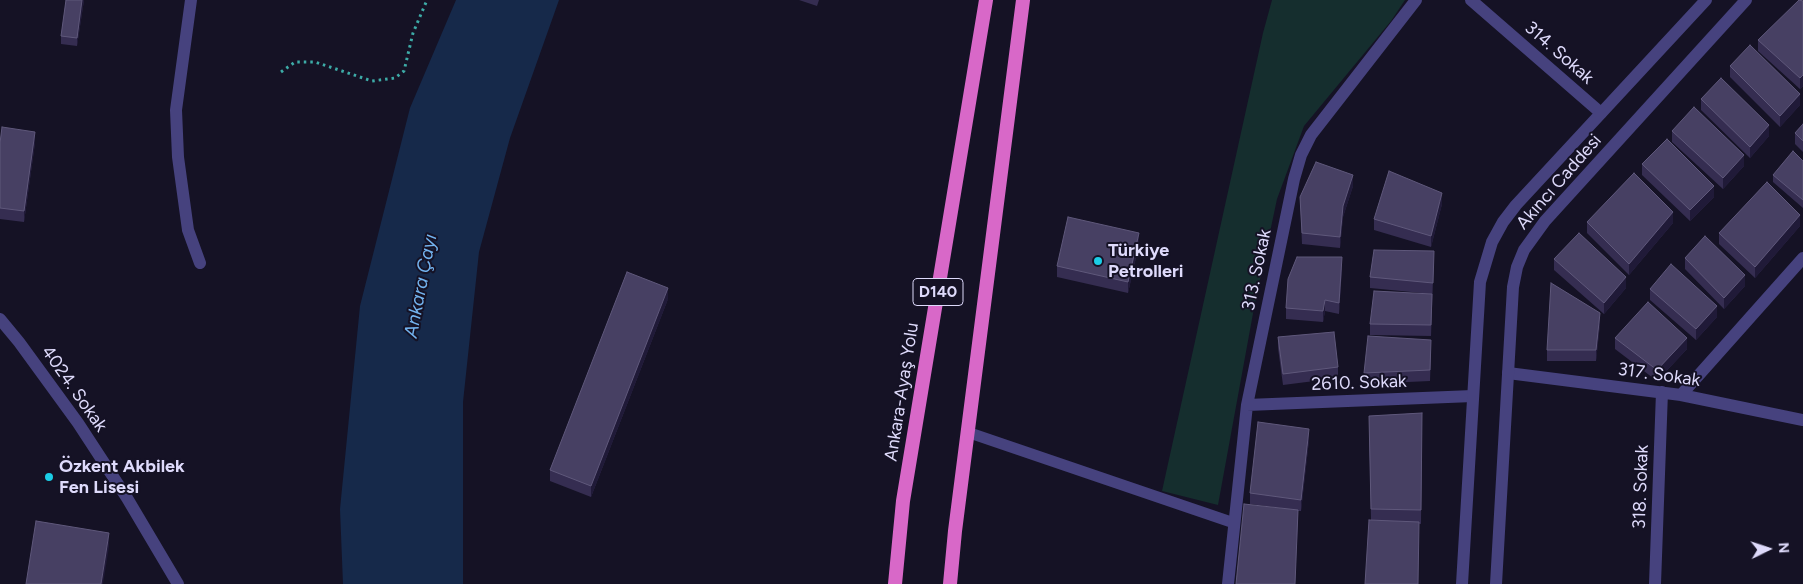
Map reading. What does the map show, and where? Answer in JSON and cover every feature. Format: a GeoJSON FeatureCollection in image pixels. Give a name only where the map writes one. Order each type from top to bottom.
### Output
{"type":"FeatureCollection","features":[{"type":"Feature","properties":{"kind":"highway","name":"D140"},"geometry":{"type":"LineString","coordinates":[[950,584],[954,531],[1022,0]]}},
{"type":"Feature","properties":{"kind":"highway","name":"Ankara-Ayaş Yolu"},"geometry":{"type":"LineString","coordinates":[[895,584],[903,501],[984,3]]}},
{"type":"Feature","properties":{"kind":"street"},"geometry":{"type":"LineString","coordinates":[[191,0],[176,110],[178,157],[188,230],[200,263]]}},
{"type":"Feature","properties":{"kind":"street","name":"313. Sokak"},"geometry":{"type":"LineString","coordinates":[[1228,584],[1247,405],[1294,179],[1301,155],[1312,135],[1416,0]]}},
{"type":"Feature","properties":{"kind":"street","name":"314. Sokak"},"geometry":{"type":"LineString","coordinates":[[1470,0],[1601,113]]}},
{"type":"Feature","properties":{"kind":"street","name":"Akıncı Caddesi"},"geometry":{"type":"LineString","coordinates":[[1462,584],[1480,282],[1492,242],[1503,222],[1516,205],[1706,0]]}},
{"type":"Feature","properties":{"kind":"street","name":"Akıncı Caddesi"},"geometry":{"type":"LineString","coordinates":[[1496,584],[1513,287],[1517,267],[1524,250],[1544,221],[1746,0]]}},
{"type":"Feature","properties":{"kind":"street"},"geometry":{"type":"LineString","coordinates":[[1681,394],[1803,258]]}},
{"type":"Feature","properties":{"kind":"street","name":"4024. Sokak"},"geometry":{"type":"LineString","coordinates":[[0,319],[78,423],[127,498],[178,584]]}},
{"type":"Feature","properties":{"kind":"street","name":"317. Sokak"},"geometry":{"type":"LineString","coordinates":[[1508,373],[1681,394],[1803,420]]}},
{"type":"Feature","properties":{"kind":"street","name":"318. Sokak"},"geometry":{"type":"LineString","coordinates":[[1655,584],[1662,392]]}},
{"type":"Feature","properties":{"kind":"street","name":"2610. Sokak"},"geometry":{"type":"LineString","coordinates":[[1247,405],[1473,396]]}},
{"type":"Feature","properties":{"kind":"lane"},"geometry":{"type":"LineString","coordinates":[[967,432],[1234,523]]}},
{"type":"Feature","properties":{"kind":"path"},"geometry":{"type":"LineString","coordinates":[[281,72],[295,62],[315,62],[372,80],[395,78],[404,72],[413,33],[427,0]]}},
{"type":"Feature","properties":{"kind":"green space"},"geometry":{"type":"Polygon","coordinates":[[[1272,0],[1405,0],[1391,21],[1304,126],[1277,199],[1254,308],[1218,505],[1162,491],[1263,33],[1272,0]]]}},
{"type":"Feature","properties":{"kind":"water","name":"Ankara Çayı"},"geometry":{"type":"Polygon","coordinates":[[[456,0],[559,0],[510,138],[479,252],[463,402],[463,584],[343,584],[340,509],[360,306],[410,108],[456,0]]]}},
{"type":"Feature","properties":{"kind":"building"},"geometry":{"type":"Polygon","coordinates":[[[66,0],[82,0],[77,38],[61,36],[66,0]]]}},
{"type":"Feature","properties":{"kind":"building"},"geometry":{"type":"Polygon","coordinates":[[[1799,0],[1803,1],[1803,75],[1800,78],[1758,40],[1799,0]]]}},
{"type":"Feature","properties":{"kind":"building"},"geometry":{"type":"Polygon","coordinates":[[[1750,45],[1800,94],[1780,116],[1730,66],[1750,45]]]}},
{"type":"Feature","properties":{"kind":"building"},"geometry":{"type":"Polygon","coordinates":[[[1721,78],[1769,125],[1750,147],[1701,99],[1721,78]]]}},
{"type":"Feature","properties":{"kind":"building"},"geometry":{"type":"Polygon","coordinates":[[[1694,107],[1744,155],[1723,178],[1672,131],[1694,107]]]}},
{"type":"Feature","properties":{"kind":"building"},"geometry":{"type":"Polygon","coordinates":[[[1803,124],[1803,141],[1795,133],[1803,124]]]}},
{"type":"Feature","properties":{"kind":"building"},"geometry":{"type":"Polygon","coordinates":[[[2,127],[35,132],[24,211],[0,208],[0,143],[2,127]]]}},
{"type":"Feature","properties":{"kind":"building"},"geometry":{"type":"Polygon","coordinates":[[[1667,139],[1714,186],[1690,210],[1642,164],[1667,139]]]}},
{"type":"Feature","properties":{"kind":"building"},"geometry":{"type":"Polygon","coordinates":[[[1793,151],[1803,161],[1803,200],[1773,175],[1793,151]]]}},
{"type":"Feature","properties":{"kind":"building"},"geometry":{"type":"Polygon","coordinates":[[[1316,162],[1353,175],[1343,206],[1340,237],[1302,233],[1300,197],[1316,162]]]}},
{"type":"Feature","properties":{"kind":"building"},"geometry":{"type":"Polygon","coordinates":[[[1389,171],[1442,193],[1431,236],[1374,219],[1389,171]]]}},
{"type":"Feature","properties":{"kind":"building"},"geometry":{"type":"Polygon","coordinates":[[[1634,173],[1673,212],[1629,264],[1587,222],[1634,173]]]}},
{"type":"Feature","properties":{"kind":"building"},"geometry":{"type":"Polygon","coordinates":[[[1767,182],[1800,215],[1755,267],[1719,233],[1767,182]]]}},
{"type":"Feature","properties":{"kind":"building"},"geometry":{"type":"Polygon","coordinates":[[[1068,217],[1139,233],[1128,282],[1057,266],[1068,217]]]}},
{"type":"Feature","properties":{"kind":"building"},"geometry":{"type":"Polygon","coordinates":[[[1579,233],[1626,277],[1604,303],[1554,259],[1579,233]]]}},
{"type":"Feature","properties":{"kind":"building"},"geometry":{"type":"Polygon","coordinates":[[[1705,236],[1745,275],[1724,298],[1685,258],[1705,236]]]}},
{"type":"Feature","properties":{"kind":"building"},"geometry":{"type":"Polygon","coordinates":[[[1374,250],[1434,251],[1433,283],[1370,277],[1374,250]]]}},
{"type":"Feature","properties":{"kind":"building"},"geometry":{"type":"Polygon","coordinates":[[[1297,257],[1342,257],[1339,303],[1325,300],[1323,311],[1286,308],[1288,279],[1297,257]]]}},
{"type":"Feature","properties":{"kind":"building"},"geometry":{"type":"Polygon","coordinates":[[[1671,264],[1717,306],[1696,329],[1650,289],[1671,264]]]}},
{"type":"Feature","properties":{"kind":"building"},"geometry":{"type":"Polygon","coordinates":[[[627,272],[668,288],[591,486],[550,470],[627,272]]]}},
{"type":"Feature","properties":{"kind":"building"},"geometry":{"type":"Polygon","coordinates":[[[1551,283],[1600,313],[1596,350],[1547,350],[1551,283]]]}},
{"type":"Feature","properties":{"kind":"building"},"geometry":{"type":"Polygon","coordinates":[[[1374,291],[1432,294],[1431,325],[1370,324],[1374,291]]]}},
{"type":"Feature","properties":{"kind":"building"},"geometry":{"type":"Polygon","coordinates":[[[1648,302],[1687,338],[1657,370],[1615,338],[1648,302]]]}},
{"type":"Feature","properties":{"kind":"building"},"geometry":{"type":"Polygon","coordinates":[[[1334,332],[1338,367],[1283,374],[1278,337],[1334,332]]]}},
{"type":"Feature","properties":{"kind":"building"},"geometry":{"type":"Polygon","coordinates":[[[1368,336],[1431,340],[1430,370],[1364,373],[1368,336]]]}},
{"type":"Feature","properties":{"kind":"building"},"geometry":{"type":"Polygon","coordinates":[[[1422,413],[1421,510],[1371,509],[1369,416],[1422,413]]]}},
{"type":"Feature","properties":{"kind":"building"},"geometry":{"type":"Polygon","coordinates":[[[1258,422],[1309,429],[1301,500],[1250,493],[1258,422]]]}},
{"type":"Feature","properties":{"kind":"building"},"geometry":{"type":"Polygon","coordinates":[[[1244,504],[1298,510],[1295,584],[1236,584],[1244,504]]]}},
{"type":"Feature","properties":{"kind":"building"},"geometry":{"type":"Polygon","coordinates":[[[1369,520],[1419,522],[1418,584],[1365,584],[1369,520]]]}},
{"type":"Feature","properties":{"kind":"building"},"geometry":{"type":"Polygon","coordinates":[[[36,521],[109,533],[101,584],[26,584],[36,521]]]}},
{"type":"Feature","properties":{"kind":"place","name":"Türkiye Petrolleri"},"geometry":{"type":"Point","coordinates":[1098,261]}},
{"type":"Feature","properties":{"kind":"place","name":"Özkent Akbilek Fen Lisesi"},"geometry":{"type":"Point","coordinates":[49,477]}}]}
